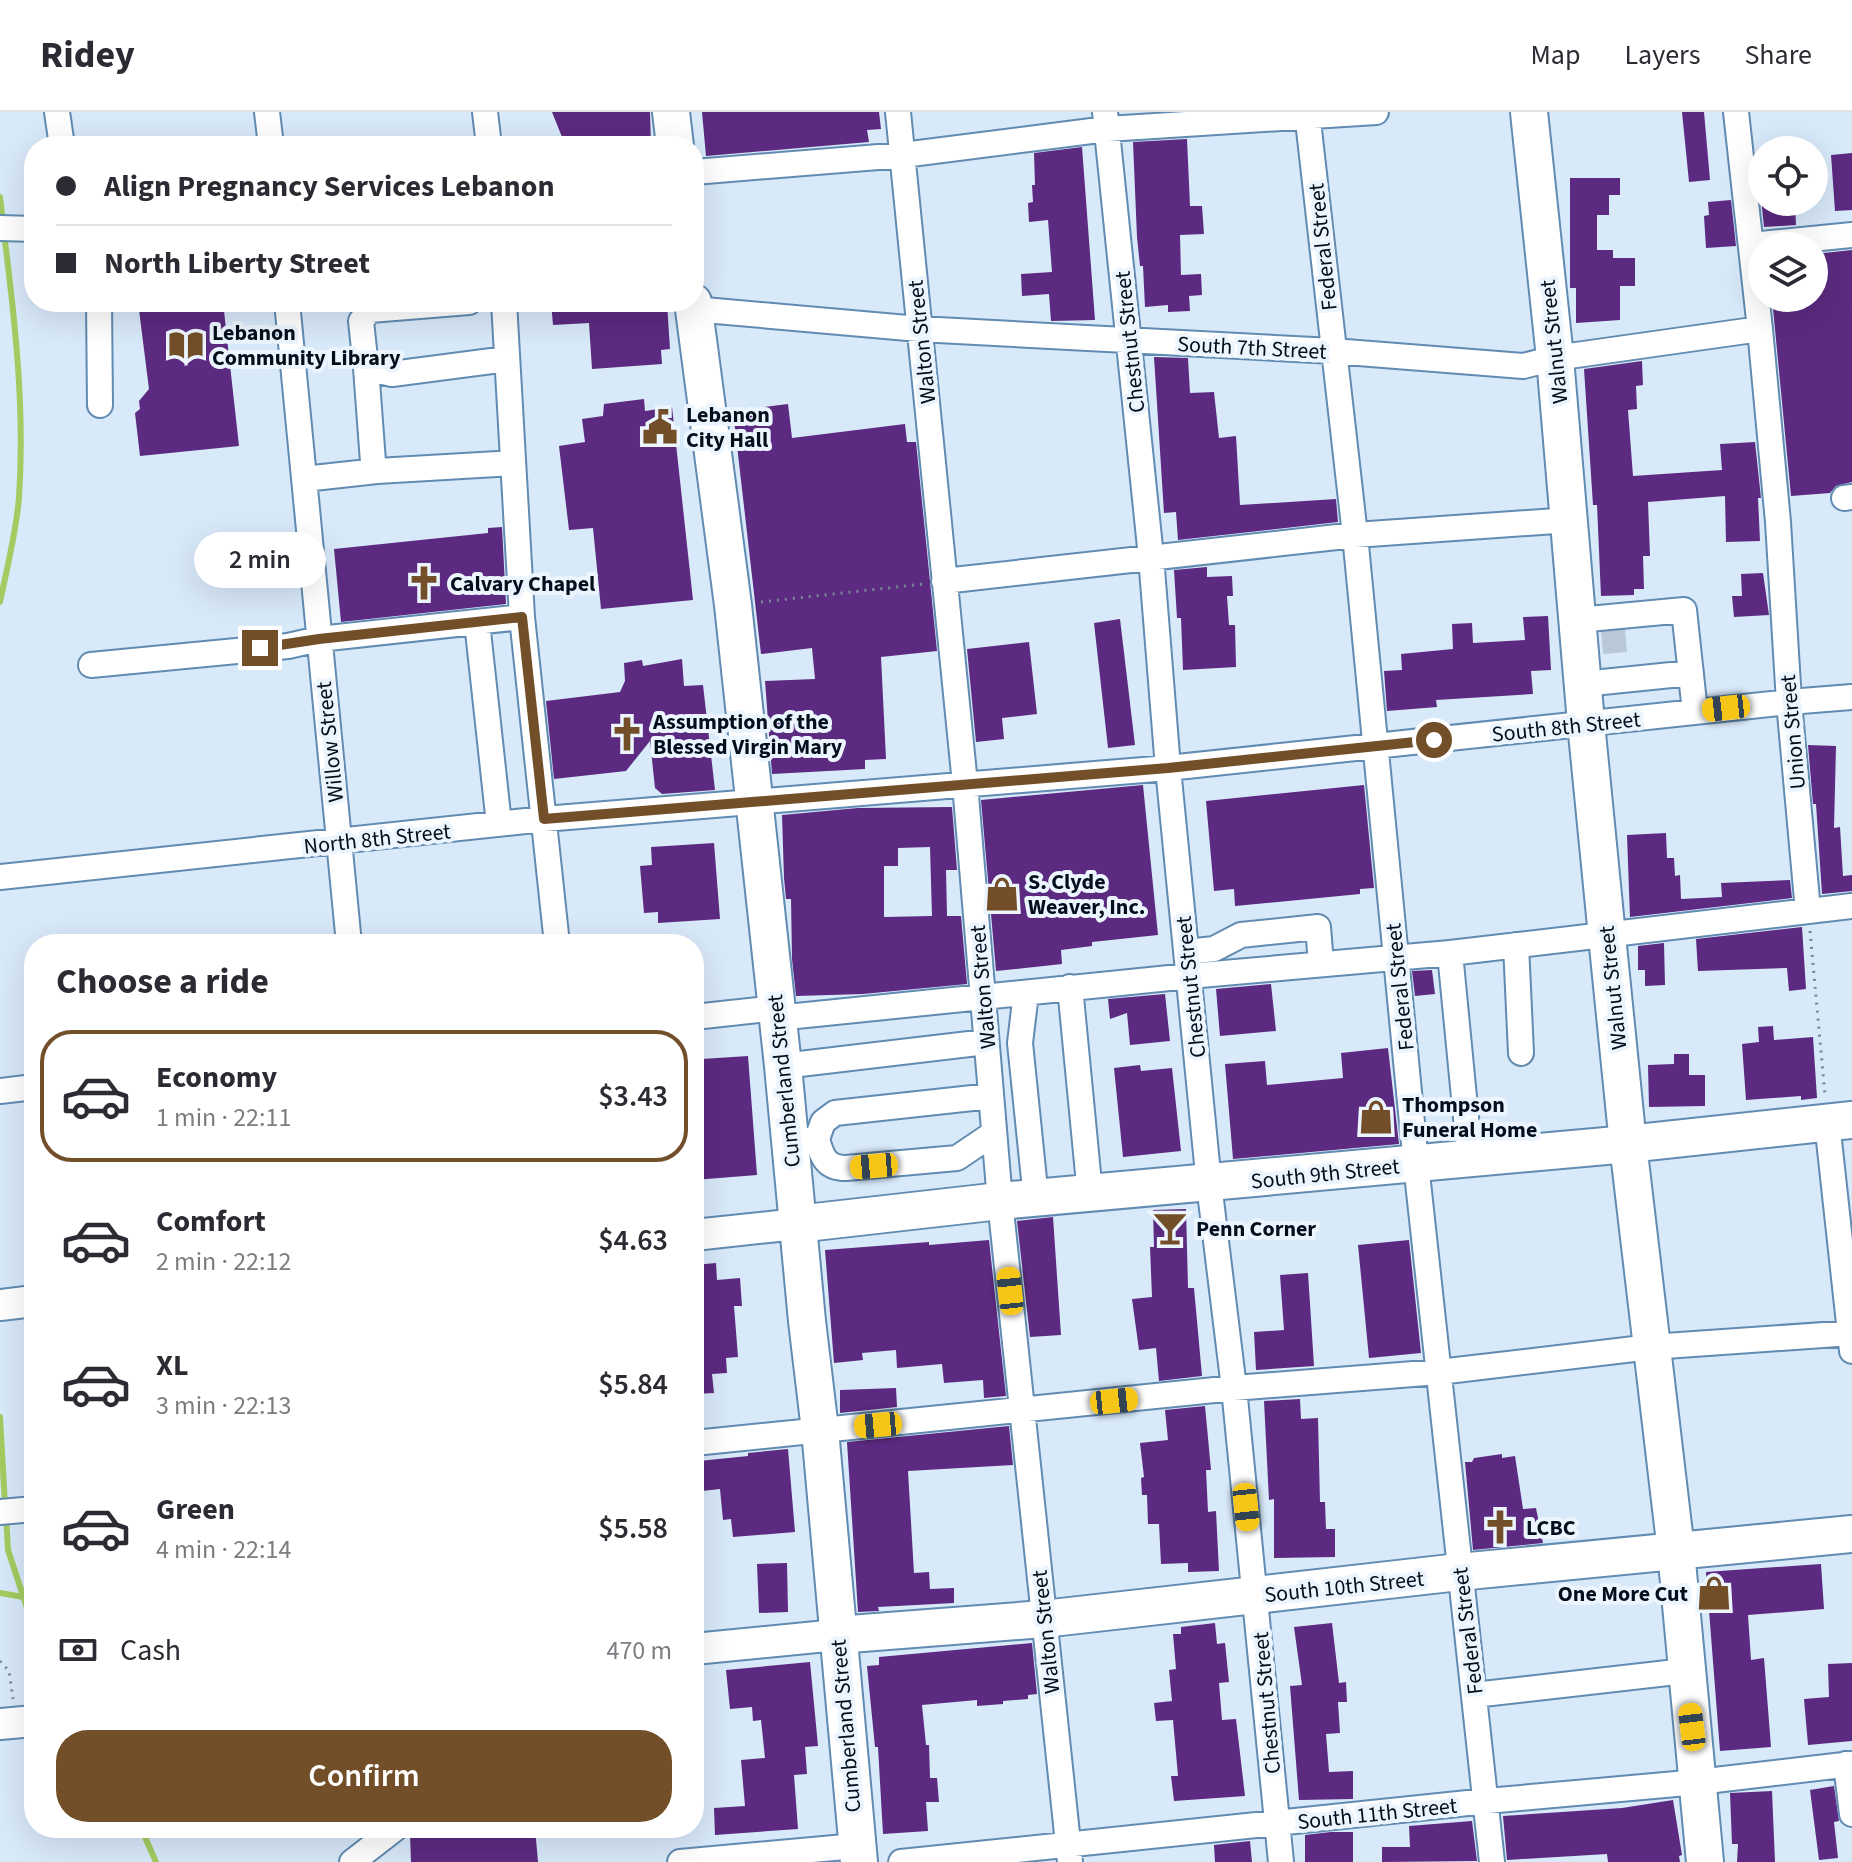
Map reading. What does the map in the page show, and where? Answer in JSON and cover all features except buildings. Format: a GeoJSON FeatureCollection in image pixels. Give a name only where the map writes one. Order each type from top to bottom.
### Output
{"type":"FeatureCollection","features":[{"type":"Feature","properties":{"kind":"highway"},"geometry":{"type":"LineString","coordinates":[[671,112],[674,136]]}},
{"type":"Feature","properties":{"kind":"highway","name":"Walnut Street"},"geometry":{"type":"LineString","coordinates":[[1529,112],[1555,358],[1607,936],[1676,1551],[1705,1862]]}},
{"type":"Feature","properties":{"kind":"highway","name":"Cumberland Street"},"geometry":{"type":"LineString","coordinates":[[694,312],[733,605],[776,1013],[783,1066],[803,1140],[797,1224],[820,1430],[858,1854]]}},
{"type":"Feature","properties":{"kind":"highway","name":"South 9th Street"},"geometry":{"type":"LineString","coordinates":[[797,1224],[1000,1201],[1209,1184],[1840,1121]]}},
{"type":"Feature","properties":{"kind":"highway","name":"South 10th Street"},"geometry":{"type":"LineString","coordinates":[[837,1635],[1043,1619],[1459,1572],[1852,1534]]}},
{"type":"Feature","properties":{"kind":"main road"},"geometry":{"type":"LineString","coordinates":[[704,1234],[797,1224]]}},
{"type":"Feature","properties":{"kind":"main road"},"geometry":{"type":"LineString","coordinates":[[0,1305],[24,1302]]}},
{"type":"Feature","properties":{"kind":"main road"},"geometry":{"type":"LineString","coordinates":[[704,1648],[837,1635]]}},
{"type":"Feature","properties":{"kind":"street"},"geometry":{"type":"LineString","coordinates":[[57,112],[61,136]]}},
{"type":"Feature","properties":{"kind":"street"},"geometry":{"type":"LineString","coordinates":[[267,112],[270,136]]}},
{"type":"Feature","properties":{"kind":"street"},"geometry":{"type":"LineString","coordinates":[[485,112],[488,136]]}},
{"type":"Feature","properties":{"kind":"street","name":"Walton Street"},"geometry":{"type":"LineString","coordinates":[[898,112],[965,784],[1000,1201],[1069,1854]]}},
{"type":"Feature","properties":{"kind":"street"},"geometry":{"type":"LineString","coordinates":[[704,171],[903,155],[1106,121],[1376,112]]}},
{"type":"Feature","properties":{"kind":"street","name":"Union Street"},"geometry":{"type":"LineString","coordinates":[[1736,112],[1750,232]]}},
{"type":"Feature","properties":{"kind":"street","name":"Federal Street"},"geometry":{"type":"LineString","coordinates":[[1307,114],[1355,535],[1416,1164],[1492,1862]]}},
{"type":"Feature","properties":{"kind":"street","name":"Chestnut Street"},"geometry":{"type":"LineString","coordinates":[[1106,121],[1151,557],[1168,768],[1209,1184],[1234,1388],[1281,1862]]}},
{"type":"Feature","properties":{"kind":"street"},"geometry":{"type":"LineString","coordinates":[[1828,237],[1852,235]]}},
{"type":"Feature","properties":{"kind":"street","name":"South 7th Street"},"geometry":{"type":"LineString","coordinates":[[704,306],[919,329],[1333,351],[1523,366],[1555,358],[1760,329]]}},
{"type":"Feature","properties":{"kind":"street"},"geometry":{"type":"LineString","coordinates":[[99,312],[100,405]]}},
{"type":"Feature","properties":{"kind":"street","name":"Willow Street"},"geometry":{"type":"LineString","coordinates":[[288,312],[348,934]]}},
{"type":"Feature","properties":{"kind":"street"},"geometry":{"type":"LineString","coordinates":[[368,312],[361,321],[373,462],[377,471]]}},
{"type":"Feature","properties":{"kind":"street"},"geometry":{"type":"LineString","coordinates":[[505,312],[522,617],[556,934]]}},
{"type":"Feature","properties":{"kind":"street","name":"Union Street"},"geometry":{"type":"LineString","coordinates":[[1758,312],[1808,911]]}},
{"type":"Feature","properties":{"kind":"street"},"geometry":{"type":"LineString","coordinates":[[366,368],[392,374],[507,359]]}},
{"type":"Feature","properties":{"kind":"street"},"geometry":{"type":"LineString","coordinates":[[304,479],[377,471],[513,463]]}},
{"type":"Feature","properties":{"kind":"street"},"geometry":{"type":"LineString","coordinates":[[944,581],[1355,535],[1570,520]]}},
{"type":"Feature","properties":{"kind":"street"},"geometry":{"type":"LineString","coordinates":[[1578,620],[1618,624],[1684,610],[1695,712]]}},
{"type":"Feature","properties":{"kind":"street"},"geometry":{"type":"LineString","coordinates":[[91,665],[288,646],[319,639],[522,617]]}},
{"type":"Feature","properties":{"kind":"street"},"geometry":{"type":"LineString","coordinates":[[477,622],[499,824]]}},
{"type":"Feature","properties":{"kind":"street"},"geometry":{"type":"LineString","coordinates":[[1583,684],[1622,669],[1691,673]]}},
{"type":"Feature","properties":{"kind":"street","name":"South 8th Street"},"geometry":{"type":"LineString","coordinates":[[755,802],[1168,768],[1852,697]]}},
{"type":"Feature","properties":{"kind":"street","name":"North 8th Street"},"geometry":{"type":"LineString","coordinates":[[0,877],[544,819],[755,802]]}},
{"type":"Feature","properties":{"kind":"street"},"geometry":{"type":"LineString","coordinates":[[704,1017],[1026,993],[1188,964],[1321,964],[1450,953],[1852,906]]}},
{"type":"Feature","properties":{"kind":"street"},"geometry":{"type":"LineString","coordinates":[[1188,964],[1241,935],[1318,927],[1321,964]]}},
{"type":"Feature","properties":{"kind":"street"},"geometry":{"type":"LineString","coordinates":[[1516,945],[1521,1053]]}},
{"type":"Feature","properties":{"kind":"street"},"geometry":{"type":"LineString","coordinates":[[1450,953],[1470,1159]]}},
{"type":"Feature","properties":{"kind":"street"},"geometry":{"type":"LineString","coordinates":[[1070,987],[1090,1194]]}},
{"type":"Feature","properties":{"kind":"street"},"geometry":{"type":"LineString","coordinates":[[1026,993],[1020,1043],[1036,1199]]}},
{"type":"Feature","properties":{"kind":"street"},"geometry":{"type":"LineString","coordinates":[[783,1066],[986,1042]]}},
{"type":"Feature","properties":{"kind":"street"},"geometry":{"type":"LineString","coordinates":[[0,1091],[24,1088]]}},
{"type":"Feature","properties":{"kind":"street"},"geometry":{"type":"LineString","coordinates":[[991,1096],[835,1113],[803,1140],[828,1164],[846,1168],[957,1158],[994,1133]]}},
{"type":"Feature","properties":{"kind":"street"},"geometry":{"type":"LineString","coordinates":[[704,1442],[1234,1388],[1439,1372],[1651,1347],[1851,1339],[1840,1121]]}},
{"type":"Feature","properties":{"kind":"street"},"geometry":{"type":"LineString","coordinates":[[0,1512],[24,1510]]}},
{"type":"Feature","properties":{"kind":"street"},"geometry":{"type":"LineString","coordinates":[[1474,1695],[1685,1671]]}},
{"type":"Feature","properties":{"kind":"street"},"geometry":{"type":"LineString","coordinates":[[1849,1764],[1852,1814]]}},
{"type":"Feature","properties":{"kind":"street","name":"South 11th Street"},"geometry":{"type":"LineString","coordinates":[[901,1862],[1069,1854],[1277,1823],[1698,1782],[1849,1764]]}},
{"type":"Feature","properties":{"kind":"street"},"geometry":{"type":"LineString","coordinates":[[352,1862],[383,1838]]}},
{"type":"Feature","properties":{"kind":"street"},"geometry":{"type":"LineString","coordinates":[[680,1862],[858,1854]]}},
{"type":"Feature","properties":{"kind":"path"},"geometry":{"type":"LineString","coordinates":[[733,605],[944,581]]}},
{"type":"Feature","properties":{"kind":"path"},"geometry":{"type":"LineString","coordinates":[[1808,911],[1840,1121]]}},
{"type":"Feature","properties":{"kind":"path"},"geometry":{"type":"LineString","coordinates":[[0,1661],[9,1671],[17,1723]]}},
{"type":"Feature","properties":{"kind":"waterway"},"geometry":{"type":"LineString","coordinates":[[0,197],[3,222]]}},
{"type":"Feature","properties":{"kind":"waterway"},"geometry":{"type":"LineString","coordinates":[[0,602],[16,524],[21,465],[18,365],[4,233]]}},
{"type":"Feature","properties":{"kind":"waterway"},"geometry":{"type":"LineString","coordinates":[[0,1417],[5,1505]]}},
{"type":"Feature","properties":{"kind":"waterway"},"geometry":{"type":"LineString","coordinates":[[6,1516],[8,1550],[24,1599]]}},
{"type":"Feature","properties":{"kind":"waterway"},"geometry":{"type":"LineString","coordinates":[[0,1593],[23,1597]]}},
{"type":"Feature","properties":{"kind":"waterway"},"geometry":{"type":"LineString","coordinates":[[145,1838],[156,1862]]}},
{"type":"Feature","properties":{"kind":"tunnel"},"geometry":{"type":"LineString","coordinates":[[1613,629],[1616,664]]}},
{"type":"Feature","properties":{"kind":"place","name":"Lebanon Community Library"},"geometry":{"type":"Point","coordinates":[186,345]}},
{"type":"Feature","properties":{"kind":"place","name":"Lebanon City Hall"},"geometry":{"type":"Point","coordinates":[660,427]}},
{"type":"Feature","properties":{"kind":"place","name":"Calvary Chapel"},"geometry":{"type":"Point","coordinates":[424,583]}},
{"type":"Feature","properties":{"kind":"place","name":"Assumption of the Blessed Virgin Mary"},"geometry":{"type":"Point","coordinates":[627,734]}},
{"type":"Feature","properties":{"kind":"place","name":"S. Clyde Weaver, Inc."},"geometry":{"type":"Point","coordinates":[1002,894]}},
{"type":"Feature","properties":{"kind":"place","name":"Thompson Funeral Home"},"geometry":{"type":"Point","coordinates":[1376,1117]}},
{"type":"Feature","properties":{"kind":"place","name":"Penn Corner"},"geometry":{"type":"Point","coordinates":[1170,1228]}},
{"type":"Feature","properties":{"kind":"place","name":"LCBC"},"geometry":{"type":"Point","coordinates":[1500,1527]}},
{"type":"Feature","properties":{"kind":"place","name":"One More Cut"},"geometry":{"type":"Point","coordinates":[1714,1593]}},
{"type":"Feature","properties":{"kind":"route"},"geometry":{"type":"LineString","coordinates":[[260,648],[522,617],[544,819],[1168,768],[1434,740]]}}]}
